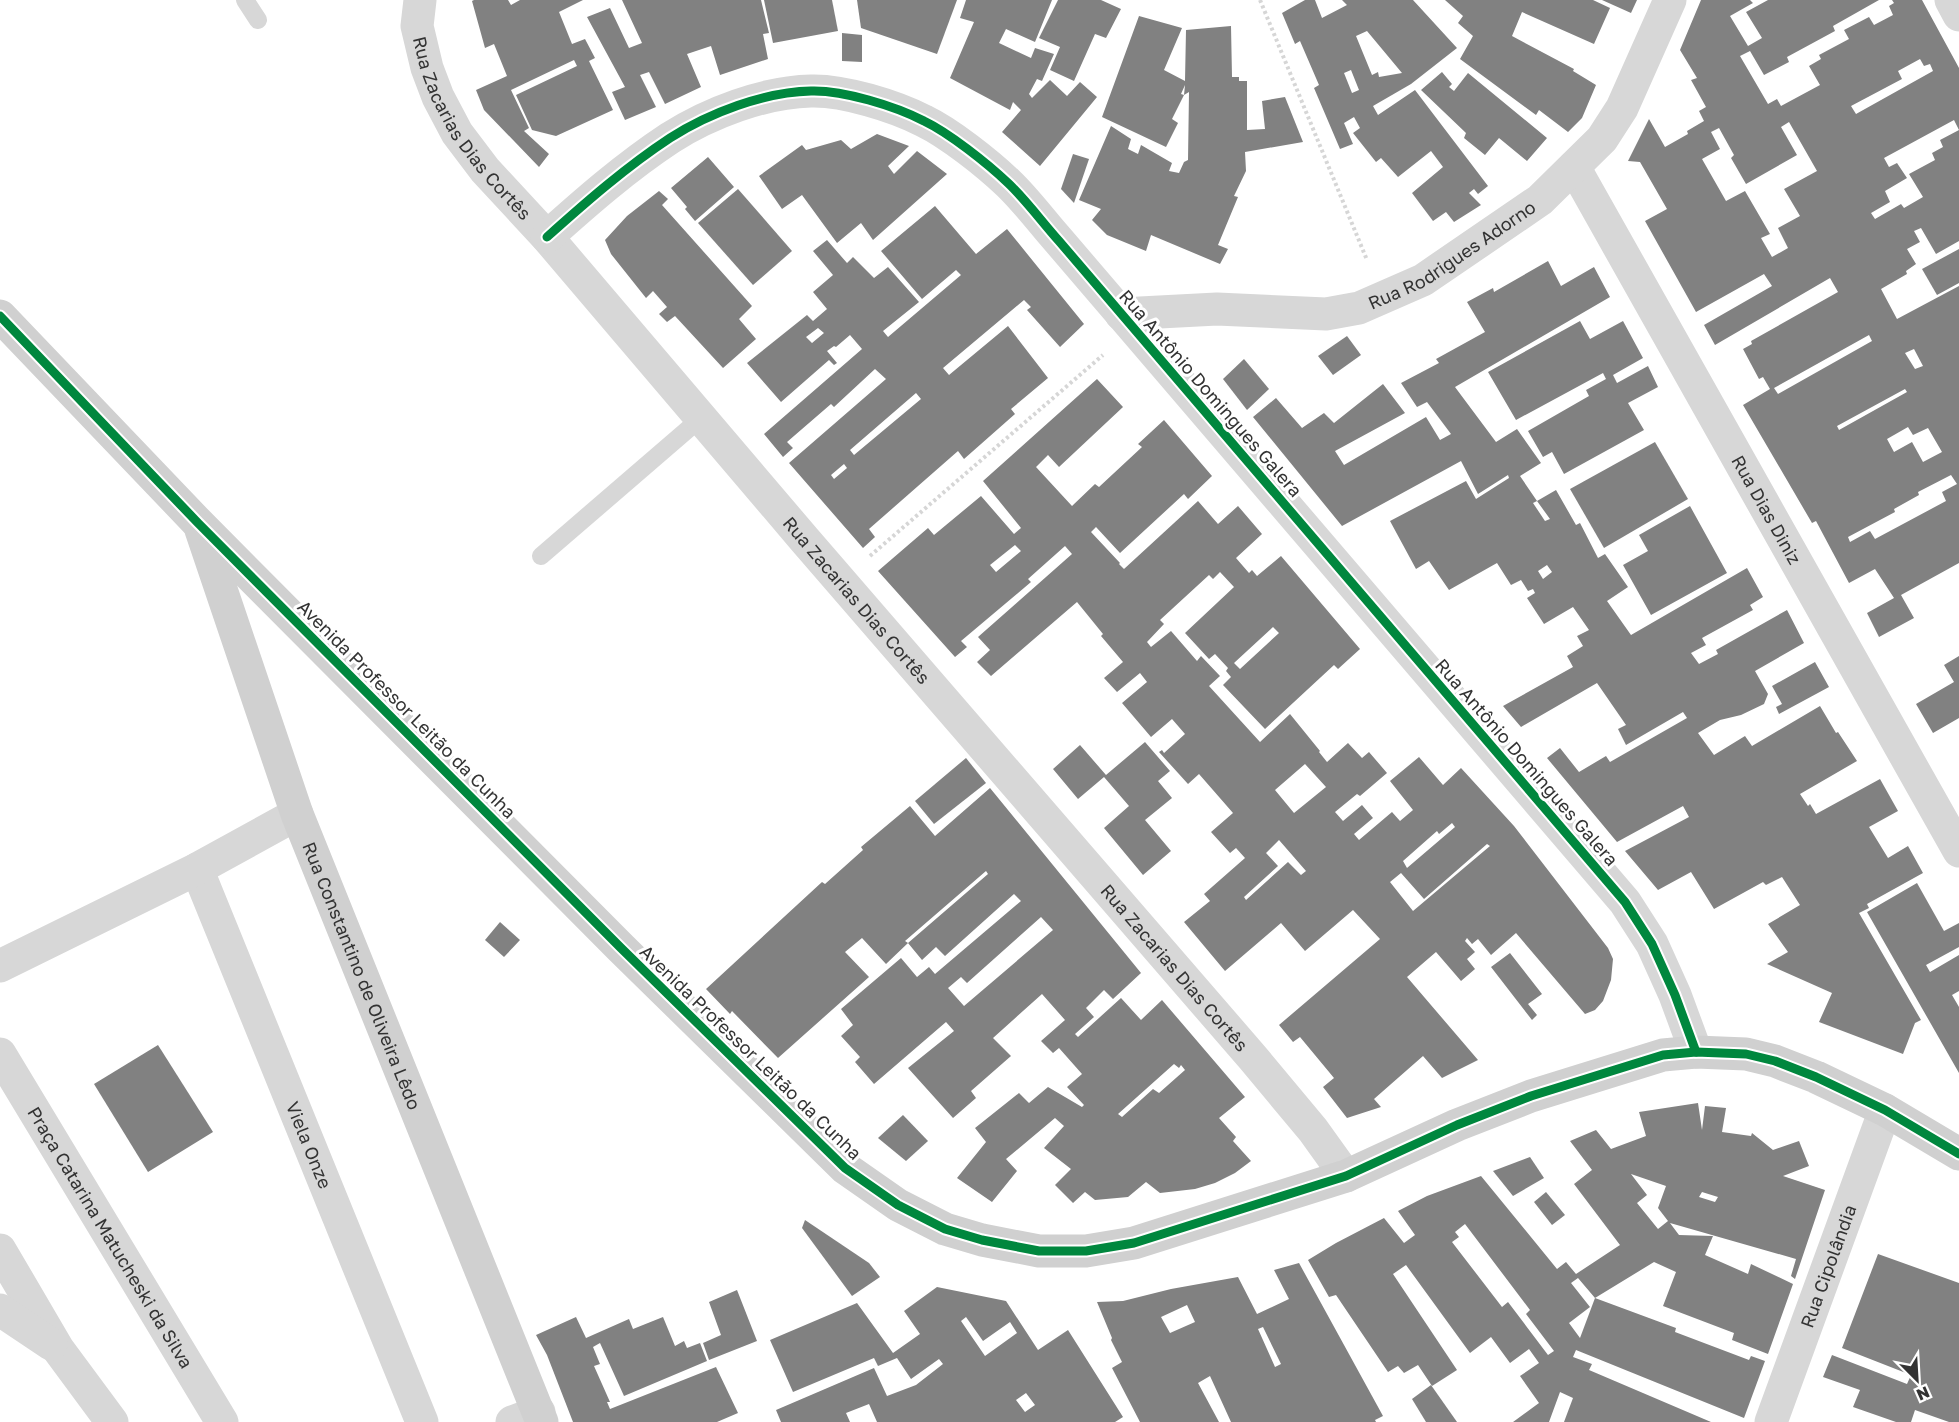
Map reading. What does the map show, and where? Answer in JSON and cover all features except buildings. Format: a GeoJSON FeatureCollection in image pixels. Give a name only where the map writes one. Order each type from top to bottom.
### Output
{"type":"FeatureCollection","features":[{"type":"Feature","properties":{"kind":"street","name":"Rua Rodrigues Adorno"},"geometry":{"type":"LineString","coordinates":[[1121,314],[1217,309],[1326,314],[1359,308],[1423,280],[1540,200],[1602,139],[1622,108],[1670,0]]}},
{"type":"Feature","properties":{"kind":"street"},"geometry":{"type":"LineString","coordinates":[[1951,0],[1959,15]]}},
{"type":"Feature","properties":{"kind":"street","name":"Rua Zacarias Dias Cortês"},"geometry":{"type":"LineString","coordinates":[[413,5],[427,68],[438,97],[457,133],[486,170],[547,237],[1253,1058],[1313,1131],[1346,1176]]}},
{"type":"Feature","properties":{"kind":"street","name":"Rua Antônio Domingues Galera"},"geometry":{"type":"LineString","coordinates":[[547,237],[610,181],[672,137],[729,108],[774,96],[812,91],[858,97],[925,121],[970,152],[1016,192],[1625,902],[1652,944],[1675,995],[1696,1052]]}},
{"type":"Feature","properties":{"kind":"street","name":"Rua Dias Diniz"},"geometry":{"type":"LineString","coordinates":[[1574,167],[1959,851]]}},
{"type":"Feature","properties":{"kind":"street","name":"Avenida Professor Leitão da Cunha"},"geometry":{"type":"LineString","coordinates":[[0,316],[198,523],[630,957],[845,1168],[898,1205],[945,1229],[982,1240],[1039,1251],[1086,1251],[1134,1244],[1346,1176],[1457,1125],[1531,1096],[1663,1056],[1696,1052],[1746,1054],[1776,1061],[1816,1077],[1950,1141]]}},
{"type":"Feature","properties":{"kind":"street","name":"Rua Constantino de Oliveira Lêdo"},"geometry":{"type":"LineString","coordinates":[[198,523],[297,814],[531,1419]]}},
{"type":"Feature","properties":{"kind":"street"},"geometry":{"type":"LineString","coordinates":[[0,966],[197,868],[297,814]]}},
{"type":"Feature","properties":{"kind":"street","name":"Viela Onze"},"geometry":{"type":"LineString","coordinates":[[197,868],[422,1422]]}},
{"type":"Feature","properties":{"kind":"street","name":"Praça Catarina Matucheski da Silva"},"geometry":{"type":"LineString","coordinates":[[0,1054],[222,1422]]}},
{"type":"Feature","properties":{"kind":"street","name":"Rua Cipolândia"},"geometry":{"type":"LineString","coordinates":[[1771,1422],[1885,1110]]}},
{"type":"Feature","properties":{"kind":"street"},"geometry":{"type":"LineString","coordinates":[[0,1250],[58,1349],[112,1422]]}},
{"type":"Feature","properties":{"kind":"street"},"geometry":{"type":"LineString","coordinates":[[0,1310],[58,1349]]}},
{"type":"Feature","properties":{"kind":"lane"},"geometry":{"type":"LineString","coordinates":[[244,0],[258,20]]}},
{"type":"Feature","properties":{"kind":"lane"},"geometry":{"type":"LineString","coordinates":[[541,556],[701,418]]}},
{"type":"Feature","properties":{"kind":"path"},"geometry":{"type":"LineString","coordinates":[[1260,0],[1383,299]]}},
{"type":"Feature","properties":{"kind":"path"},"geometry":{"type":"LineString","coordinates":[[842,582],[1107,352],[1121,314]]}},
{"type":"Feature","properties":{"kind":"cycle path"},"geometry":{"type":"LineString","coordinates":[[547,237],[622,173],[670,138],[719,112],[775,95],[824,91],[853,96],[912,115],[956,141],[999,175],[1028,204],[1625,902],[1652,944],[1675,995],[1696,1052]]}},
{"type":"Feature","properties":{"kind":"cycle path"},"geometry":{"type":"LineString","coordinates":[[0,316],[198,523],[621,948],[845,1168],[898,1205],[945,1229],[982,1240],[1039,1251],[1086,1251],[1134,1243],[1346,1176],[1457,1125],[1531,1096],[1663,1055],[1696,1052],[1746,1054],[1775,1061],[1816,1077],[1885,1110],[1959,1154]]}}]}
